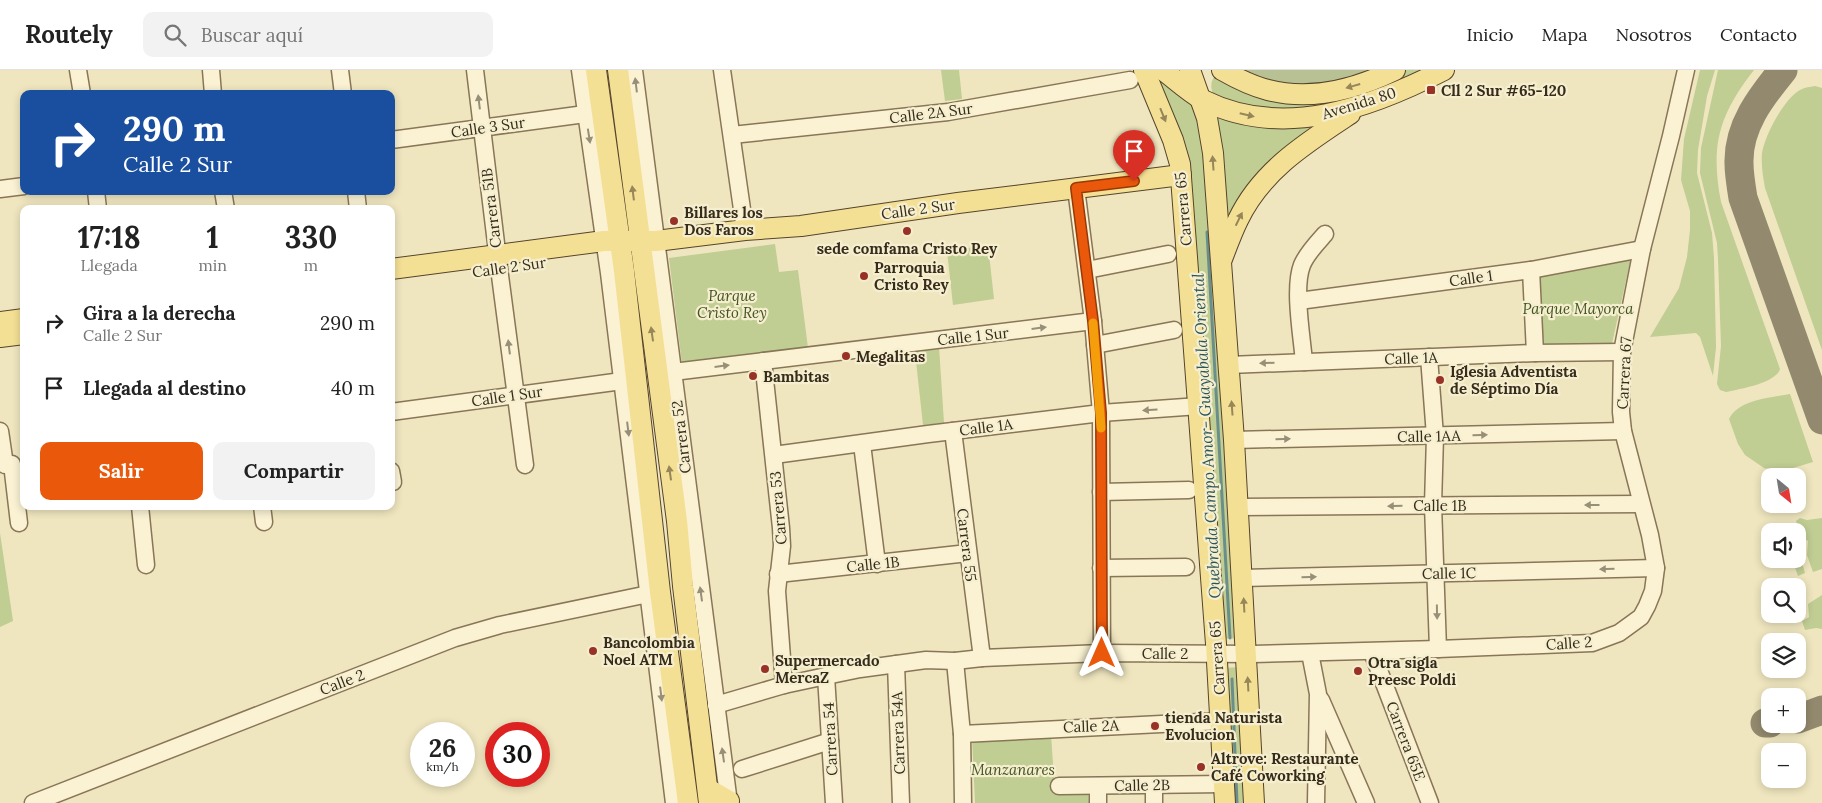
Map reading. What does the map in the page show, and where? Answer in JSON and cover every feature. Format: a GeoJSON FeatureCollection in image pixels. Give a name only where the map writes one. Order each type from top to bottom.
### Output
{"type":"FeatureCollection","features":[{"type":"Feature","properties":{"kind":"main road","name":"Carrera 52"},"geometry":{"type":"LineString","coordinates":[[596,70],[627,244],[684,519],[682,586],[719,799]]}},
{"type":"Feature","properties":{"kind":"main road","name":"Carrera 52"},"geometry":{"type":"LineString","coordinates":[[618,70],[633,126],[627,244],[641,472],[677,789],[688,803]]}},
{"type":"Feature","properties":{"kind":"main road","name":"Avenida 80"},"geometry":{"type":"LineString","coordinates":[[1163,70],[1208,102],[1256,117],[1292,119],[1332,114],[1364,105],[1396,93],[1444,70]]}},
{"type":"Feature","properties":{"kind":"main road","name":"Carrera 65"},"geometry":{"type":"LineString","coordinates":[[1190,70],[1208,102],[1211,136],[1243,578],[1254,803]]}},
{"type":"Feature","properties":{"kind":"main road"},"geometry":{"type":"LineString","coordinates":[[1208,102],[1210,99],[1205,85],[1209,74],[1213,70]]}},
{"type":"Feature","properties":{"kind":"main road","name":"Avenida 80"},"geometry":{"type":"LineString","coordinates":[[1222,70],[1267,90],[1287,94],[1309,95],[1353,86],[1395,70]]}},
{"type":"Feature","properties":{"kind":"main road","name":"Carrera 65"},"geometry":{"type":"LineString","coordinates":[[1137,75],[1173,140],[1181,175],[1217,653],[1225,793]]}},
{"type":"Feature","properties":{"kind":"main road"},"geometry":{"type":"LineString","coordinates":[[1220,264],[1238,219],[1263,181],[1291,154],[1364,105]]}},
{"type":"Feature","properties":{"kind":"main road","name":"Calle 2 Sur"},"geometry":{"type":"LineString","coordinates":[[395,282],[498,262],[627,244],[745,230],[801,226],[1181,175]]}},
{"type":"Feature","properties":{"kind":"main road","name":"Calle 2 Sur"},"geometry":{"type":"LineString","coordinates":[[395,269],[498,262]]}},
{"type":"Feature","properties":{"kind":"main road"},"geometry":{"type":"LineString","coordinates":[[0,322],[20,320]]}},
{"type":"Feature","properties":{"kind":"main road"},"geometry":{"type":"LineString","coordinates":[[0,337],[20,334]]}},
{"type":"Feature","properties":{"kind":"street"},"geometry":{"type":"LineString","coordinates":[[78,70],[81,90]]}},
{"type":"Feature","properties":{"kind":"street"},"geometry":{"type":"LineString","coordinates":[[211,70],[213,90]]}},
{"type":"Feature","properties":{"kind":"street"},"geometry":{"type":"LineString","coordinates":[[340,70],[342,90]]}},
{"type":"Feature","properties":{"kind":"street","name":"Carrera 51B"},"geometry":{"type":"LineString","coordinates":[[475,70],[525,465]]}},
{"type":"Feature","properties":{"kind":"street","name":"Carrera 52"},"geometry":{"type":"LineString","coordinates":[[580,70],[585,114],[627,244],[673,372],[684,519],[716,705],[719,799]]}},
{"type":"Feature","properties":{"kind":"street","name":"Carrera 52"},"geometry":{"type":"LineString","coordinates":[[633,126],[634,70]]}},
{"type":"Feature","properties":{"kind":"street"},"geometry":{"type":"LineString","coordinates":[[722,70],[745,230]]}},
{"type":"Feature","properties":{"kind":"street","name":"Carrera 67"},"geometry":{"type":"LineString","coordinates":[[1641,616],[1653,591],[1656,568],[1650,535],[1623,431],[1621,412],[1622,352],[1642,250],[1672,136],[1686,70]]}},
{"type":"Feature","properties":{"kind":"street","name":"Calle 2A Sur"},"geometry":{"type":"LineString","coordinates":[[732,136],[948,112],[1137,75]]}},
{"type":"Feature","properties":{"kind":"street","name":"Calle 3 Sur"},"geometry":{"type":"LineString","coordinates":[[395,139],[585,114]]}},
{"type":"Feature","properties":{"kind":"street"},"geometry":{"type":"LineString","coordinates":[[0,189],[20,186]]}},
{"type":"Feature","properties":{"kind":"street"},"geometry":{"type":"LineString","coordinates":[[1076,188],[1093,321],[1101,413],[1102,653]]}},
{"type":"Feature","properties":{"kind":"street"},"geometry":{"type":"LineString","coordinates":[[1304,362],[1299,282],[1302,266],[1309,253],[1325,234]]}},
{"type":"Feature","properties":{"kind":"street","name":"Carrera 52"},"geometry":{"type":"LineString","coordinates":[[627,244],[622,380],[641,472]]}},
{"type":"Feature","properties":{"kind":"street","name":"Calle 1"},"geometry":{"type":"LineString","coordinates":[[1299,301],[1531,270],[1642,250]]}},
{"type":"Feature","properties":{"kind":"street"},"geometry":{"type":"LineString","coordinates":[[1087,270],[1168,254]]}},
{"type":"Feature","properties":{"kind":"street"},"geometry":{"type":"LineString","coordinates":[[1531,270],[1535,352]]}},
{"type":"Feature","properties":{"kind":"street","name":"Calle 1 Sur"},"geometry":{"type":"LineString","coordinates":[[673,372],[1093,321]]}},
{"type":"Feature","properties":{"kind":"street"},"geometry":{"type":"LineString","coordinates":[[1095,345],[1174,330]]}},
{"type":"Feature","properties":{"kind":"street","name":"Calle 1A"},"geometry":{"type":"LineString","coordinates":[[1229,365],[1535,352],[1622,352]]}},
{"type":"Feature","properties":{"kind":"street"},"geometry":{"type":"LineString","coordinates":[[1430,357],[1435,436],[1433,505],[1438,650]]}},
{"type":"Feature","properties":{"kind":"street","name":"Carrera 53"},"geometry":{"type":"LineString","coordinates":[[764,361],[782,546],[777,590],[784,686]]}},
{"type":"Feature","properties":{"kind":"street","name":"Calle 1 Sur"},"geometry":{"type":"LineString","coordinates":[[395,411],[622,380]]}},
{"type":"Feature","properties":{"kind":"street","name":"Calle 1A"},"geometry":{"type":"LineString","coordinates":[[774,455],[1101,413],[1199,406]]}},
{"type":"Feature","properties":{"kind":"street"},"geometry":{"type":"LineString","coordinates":[[0,431],[10,464],[20,523]]}},
{"type":"Feature","properties":{"kind":"street","name":"Carrera 55"},"geometry":{"type":"LineString","coordinates":[[953,431],[982,658]]}},
{"type":"Feature","properties":{"kind":"street","name":"Calle 1AA"},"geometry":{"type":"LineString","coordinates":[[1234,440],[1623,431]]}},
{"type":"Feature","properties":{"kind":"street"},"geometry":{"type":"LineString","coordinates":[[862,444],[877,564]]}},
{"type":"Feature","properties":{"kind":"street"},"geometry":{"type":"LineString","coordinates":[[1101,492],[1189,490]]}},
{"type":"Feature","properties":{"kind":"street","name":"Calle 1B"},"geometry":{"type":"LineString","coordinates":[[1238,508],[1641,504]]}},
{"type":"Feature","properties":{"kind":"street"},"geometry":{"type":"LineString","coordinates":[[140,510],[146,565]]}},
{"type":"Feature","properties":{"kind":"street","name":"Calle 1B"},"geometry":{"type":"LineString","coordinates":[[778,574],[968,553]]}},
{"type":"Feature","properties":{"kind":"street"},"geometry":{"type":"LineString","coordinates":[[1101,568],[1186,566]]}},
{"type":"Feature","properties":{"kind":"street","name":"Calle 1C"},"geometry":{"type":"LineString","coordinates":[[1243,578],[1656,568]]}},
{"type":"Feature","properties":{"kind":"street","name":"Calle 2"},"geometry":{"type":"LineString","coordinates":[[33,803],[455,638],[500,625],[655,593]]}},
{"type":"Feature","properties":{"kind":"street","name":"Calle 2"},"geometry":{"type":"LineString","coordinates":[[716,705],[826,676],[926,660],[955,661],[982,658],[1102,653],[1246,654],[1372,652],[1592,643],[1619,633],[1641,616]]}},
{"type":"Feature","properties":{"kind":"street","name":"Carrera 65E"},"geometry":{"type":"LineString","coordinates":[[1372,652],[1430,803]]}},
{"type":"Feature","properties":{"kind":"street"},"geometry":{"type":"LineString","coordinates":[[1310,653],[1318,694],[1316,803]]}},
{"type":"Feature","properties":{"kind":"street"},"geometry":{"type":"LineString","coordinates":[[955,661],[962,734],[964,803]]}},
{"type":"Feature","properties":{"kind":"street","name":"Carrera 54A"},"geometry":{"type":"LineString","coordinates":[[896,664],[901,803]]}},
{"type":"Feature","properties":{"kind":"street","name":"Carrera 54"},"geometry":{"type":"LineString","coordinates":[[826,676],[834,803]]}},
{"type":"Feature","properties":{"kind":"street"},"geometry":{"type":"LineString","coordinates":[[1318,694],[1366,803]]}},
{"type":"Feature","properties":{"kind":"street","name":"Calle 2A"},"geometry":{"type":"LineString","coordinates":[[962,734],[1221,721]]}},
{"type":"Feature","properties":{"kind":"street"},"geometry":{"type":"LineString","coordinates":[[742,769],[830,741]]}},
{"type":"Feature","properties":{"kind":"street","name":"Calle 2B"},"geometry":{"type":"LineString","coordinates":[[1059,786],[1154,786],[1225,793]]}},
{"type":"Feature","properties":{"kind":"street"},"geometry":{"type":"LineString","coordinates":[[1098,786],[1098,803]]}},
{"type":"Feature","properties":{"kind":"street"},"geometry":{"type":"LineString","coordinates":[[1154,786],[1154,803]]}},
{"type":"Feature","properties":{"kind":"green space"},"geometry":{"type":"Polygon","coordinates":[[[941,70],[959,70],[962,99],[945,101],[941,70]]]}},
{"type":"Feature","properties":{"kind":"green space"},"geometry":{"type":"Polygon","coordinates":[[[1235,70],[1381,70],[1310,88],[1274,84],[1235,70]]]}},
{"type":"Feature","properties":{"kind":"green space"},"geometry":{"type":"Polygon","coordinates":[[[1406,70],[1430,70],[1376,96],[1314,111],[1251,108],[1214,95],[1211,87],[1212,81],[1217,74],[1387,79],[1406,70]]]}},
{"type":"Feature","properties":{"kind":"green space"},"geometry":{"type":"Polygon","coordinates":[[[1700,70],[1715,70],[1707,96],[1698,150],[1697,173],[1712,233],[1714,258],[1716,347],[1713,376],[1700,337],[1696,333],[1650,337],[1679,288],[1687,257],[1690,211],[1681,180],[1684,139],[1700,70]]]}},
{"type":"Feature","properties":{"kind":"green space"},"geometry":{"type":"Polygon","coordinates":[[[1718,70],[1754,70],[1733,102],[1720,132],[1717,147],[1718,182],[1721,202],[1780,369],[1777,374],[1765,382],[1726,392],[1720,390],[1717,384],[1721,346],[1717,243],[1700,173],[1701,148],[1718,70]]]}},
{"type":"Feature","properties":{"kind":"green space"},"geometry":{"type":"Polygon","coordinates":[[[1149,71],[1192,99],[1203,135],[1241,638],[1220,639],[1195,262],[1149,71]]]}},
{"type":"Feature","properties":{"kind":"green space"},"geometry":{"type":"Polygon","coordinates":[[[1815,86],[1822,88],[1822,350],[1765,188],[1762,162],[1762,153],[1767,137],[1782,109],[1800,90],[1815,86]]]}},
{"type":"Feature","properties":{"kind":"green space"},"geometry":{"type":"Polygon","coordinates":[[[1214,112],[1262,128],[1311,127],[1274,158],[1224,239],[1214,112]]]}},
{"type":"Feature","properties":{"kind":"green space","name":"Parque Cristo Rey"},"geometry":{"type":"Polygon","coordinates":[[[775,244],[779,272],[798,270],[808,348],[682,364],[669,258],[775,244]]]}},
{"type":"Feature","properties":{"kind":"green space"},"geometry":{"type":"Polygon","coordinates":[[[988,245],[994,299],[953,305],[947,251],[988,245]]]}},
{"type":"Feature","properties":{"kind":"green space","name":"Parque Mayorca"},"geometry":{"type":"Polygon","coordinates":[[[1631,258],[1611,348],[1539,350],[1536,273],[1631,258]]]}},
{"type":"Feature","properties":{"kind":"green space"},"geometry":{"type":"Polygon","coordinates":[[[939,347],[944,423],[923,425],[915,352],[939,347]]]}},
{"type":"Feature","properties":{"kind":"green space"},"geometry":{"type":"Polygon","coordinates":[[[1790,394],[1813,462],[1793,468],[1764,468],[1745,455],[1738,444],[1729,419],[1740,407],[1765,398],[1790,394]]]}},
{"type":"Feature","properties":{"kind":"green space"},"geometry":{"type":"Polygon","coordinates":[[[1800,518],[1807,520],[1822,518],[1822,569],[1813,572],[1807,555],[1806,523],[1797,523],[1796,521],[1800,518]]]}},
{"type":"Feature","properties":{"kind":"green space"},"geometry":{"type":"Polygon","coordinates":[[[0,533],[13,621],[0,627],[0,533]]]}},
{"type":"Feature","properties":{"kind":"green space"},"geometry":{"type":"Polygon","coordinates":[[[1795,568],[1804,568],[1805,573],[1798,576],[1795,568]]]}},
{"type":"Feature","properties":{"kind":"green space"},"geometry":{"type":"Polygon","coordinates":[[[1822,595],[1822,629],[1805,630],[1803,623],[1806,623],[1806,619],[1809,617],[1808,604],[1822,595]]]}},
{"type":"Feature","properties":{"kind":"green space"},"geometry":{"type":"Polygon","coordinates":[[[1242,667],[1250,803],[1229,803],[1222,668],[1242,667]]]}},
{"type":"Feature","properties":{"kind":"green space","name":"Manzanares"},"geometry":{"type":"Polygon","coordinates":[[[1051,734],[1055,794],[1088,794],[1089,803],[975,803],[972,738],[1051,734]]]}},
{"type":"Feature","properties":{"kind":"waterway","name":"Quebrada Campo Amor- Guayabala Oriental"},"geometry":{"type":"LineString","coordinates":[[1207,232],[1230,638]]}},
{"type":"Feature","properties":{"kind":"waterway","name":"Quebrada Campo Amor- Guayabala Oriental"},"geometry":{"type":"LineString","coordinates":[[1232,679],[1237,803]]}},
{"type":"Feature","properties":{"kind":"taxiway"},"geometry":{"type":"LineString","coordinates":[[1783,70],[1759,102],[1747,124],[1740,149],[1740,176],[1743,198],[1822,420]]}},
{"type":"Feature","properties":{"kind":"taxiway"},"geometry":{"type":"LineString","coordinates":[[1806,716],[1822,710]]}},
{"type":"Feature","properties":{"kind":"slow traffic"},"geometry":{"type":"LineString","coordinates":[[1093,323],[1101,428]]}},
{"type":"Feature","properties":{"kind":"place","name":"Cll 2 Sur #65-120"},"geometry":{"type":"Point","coordinates":[1431,90]}},
{"type":"Feature","properties":{"kind":"place","name":"Billares los Dos Faros"},"geometry":{"type":"Point","coordinates":[674,221]}},
{"type":"Feature","properties":{"kind":"place","name":"sede comfama Cristo Rey"},"geometry":{"type":"Point","coordinates":[907,231]}},
{"type":"Feature","properties":{"kind":"place","name":"Parroquia Cristo Rey"},"geometry":{"type":"Point","coordinates":[864,276]}},
{"type":"Feature","properties":{"kind":"place","name":"Megalitas"},"geometry":{"type":"Point","coordinates":[846,356]}},
{"type":"Feature","properties":{"kind":"place","name":"Bambitas"},"geometry":{"type":"Point","coordinates":[753,376]}},
{"type":"Feature","properties":{"kind":"place","name":"Iglesia Adventista de Séptimo Día"},"geometry":{"type":"Point","coordinates":[1440,380]}},
{"type":"Feature","properties":{"kind":"place","name":"Bancolombia Noel ATM"},"geometry":{"type":"Point","coordinates":[593,651]}},
{"type":"Feature","properties":{"kind":"place","name":"Supermercado MercaZ"},"geometry":{"type":"Point","coordinates":[765,669]}},
{"type":"Feature","properties":{"kind":"place","name":"Otra sigla Preesc Poldi"},"geometry":{"type":"Point","coordinates":[1358,671]}},
{"type":"Feature","properties":{"kind":"place","name":"tienda Naturista Evolucion"},"geometry":{"type":"Point","coordinates":[1155,726]}},
{"type":"Feature","properties":{"kind":"place","name":"Altrove: Restaurante Café Coworking"},"geometry":{"type":"Point","coordinates":[1201,767]}},
{"type":"Feature","properties":{"kind":"route"},"geometry":{"type":"LineString","coordinates":[[1102,653],[1101,413],[1093,321],[1076,188],[1134,181]]}}]}
